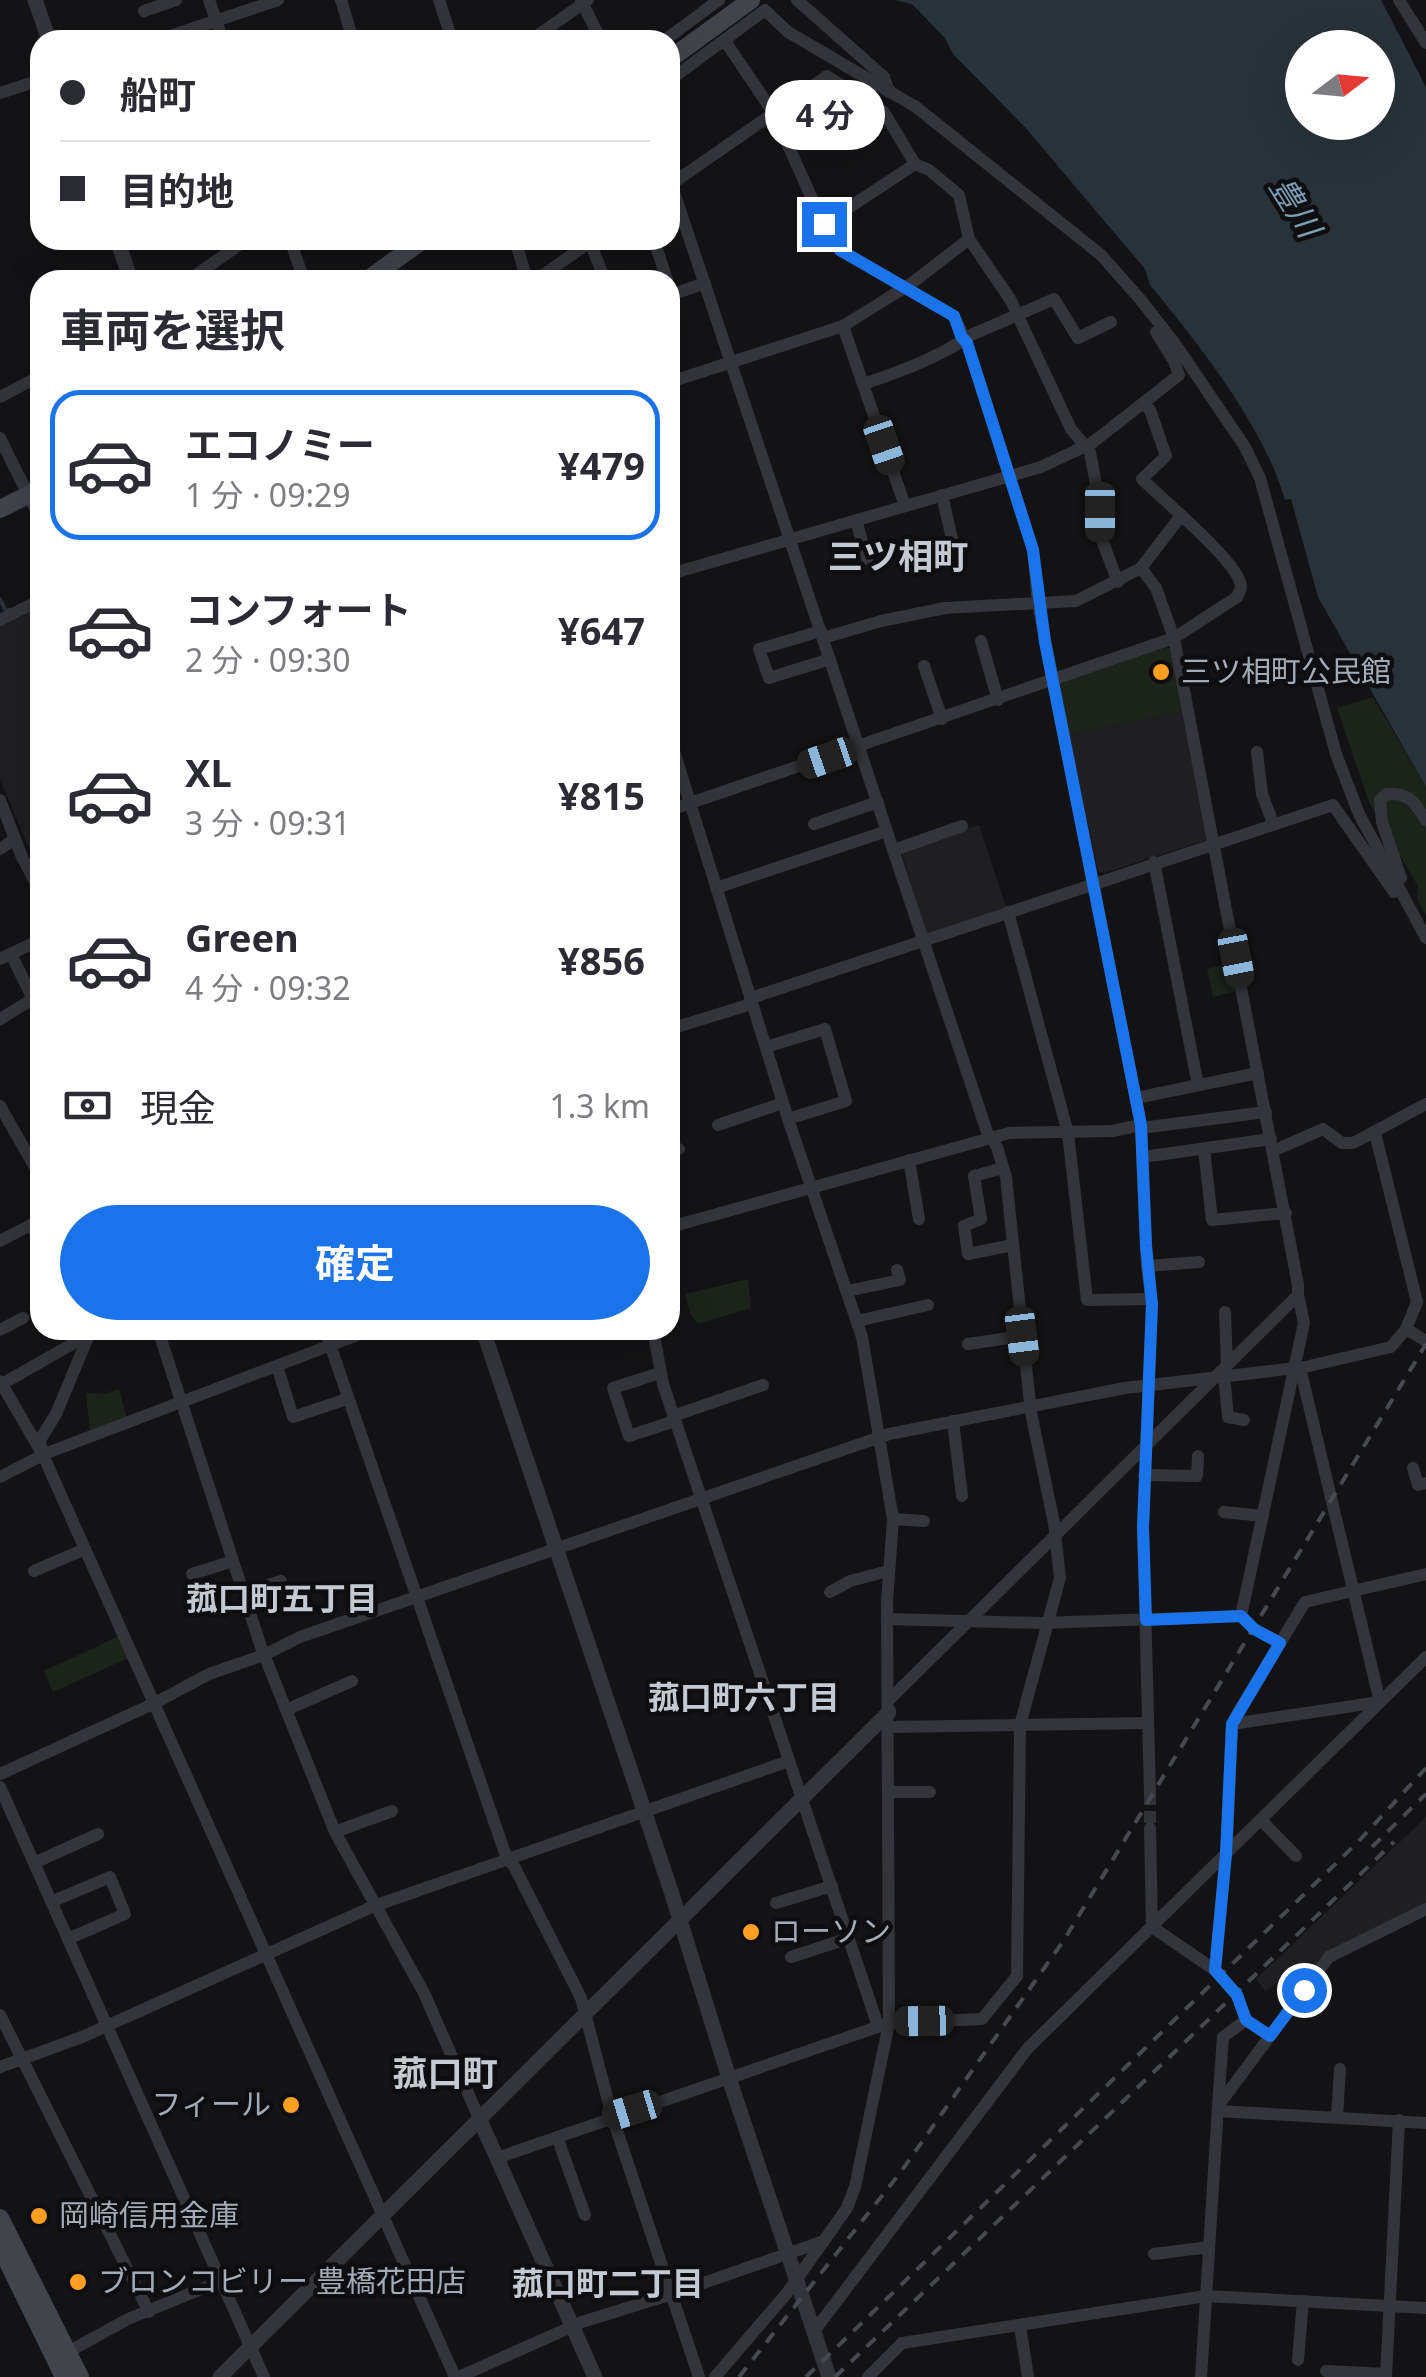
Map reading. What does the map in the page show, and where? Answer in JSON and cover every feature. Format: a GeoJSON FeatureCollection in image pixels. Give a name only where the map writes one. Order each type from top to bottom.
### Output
{"type":"FeatureCollection","features":[{"type":"Feature","properties":{"kind":"main road"},"geometry":{"type":"LineString","coordinates":[[680,52],[751,0]]}},
{"type":"Feature","properties":{"kind":"main road"},"geometry":{"type":"LineString","coordinates":[[382,270],[409,250]]}},
{"type":"Feature","properties":{"kind":"main road"},"geometry":{"type":"LineString","coordinates":[[0,509],[30,494]]}},
{"type":"Feature","properties":{"kind":"main road"},"geometry":{"type":"LineString","coordinates":[[0,2218],[80,2377]]}},
{"type":"Feature","properties":{"kind":"main road"},"geometry":{"type":"LineString","coordinates":[[0,2246],[64,2377]]}},
{"type":"Feature","properties":{"kind":"street"},"geometry":{"type":"LineString","coordinates":[[35,0],[46,30]]}},
{"type":"Feature","properties":{"kind":"street"},"geometry":{"type":"LineString","coordinates":[[144,11],[176,0]]}},
{"type":"Feature","properties":{"kind":"street"},"geometry":{"type":"LineString","coordinates":[[210,0],[219,30]]}},
{"type":"Feature","properties":{"kind":"street"},"geometry":{"type":"LineString","coordinates":[[189,30],[278,0]]}},
{"type":"Feature","properties":{"kind":"street"},"geometry":{"type":"LineString","coordinates":[[341,0],[351,30]]}},
{"type":"Feature","properties":{"kind":"street"},"geometry":{"type":"LineString","coordinates":[[439,0],[449,30]]}},
{"type":"Feature","properties":{"kind":"street"},"geometry":{"type":"LineString","coordinates":[[676,30],[700,6],[719,0]]}},
{"type":"Feature","properties":{"kind":"street"},"geometry":{"type":"LineString","coordinates":[[798,0],[884,78],[889,92]]}},
{"type":"Feature","properties":{"kind":"street"},"geometry":{"type":"LineString","coordinates":[[1399,0],[1426,43]]}},
{"type":"Feature","properties":{"kind":"street"},"geometry":{"type":"LineString","coordinates":[[544,30],[584,1],[597,30]]}},
{"type":"Feature","properties":{"kind":"street"},"geometry":{"type":"LineString","coordinates":[[680,73],[766,10],[788,32],[916,107],[1078,235],[1140,299],[1245,447],[1260,478],[1336,754],[1359,814],[1426,938]]}},
{"type":"Feature","properties":{"kind":"street"},"geometry":{"type":"LineString","coordinates":[[725,41],[773,112],[824,224],[840,250],[954,316],[1033,550],[1052,681],[1141,1127],[1151,1299],[1144,1475],[1150,1793]]}},
{"type":"Feature","properties":{"kind":"street"},"geometry":{"type":"LineString","coordinates":[[680,177],[827,76],[884,112],[915,164],[929,170],[959,196],[969,239],[1018,315],[1071,429],[1090,452],[1100,536],[1118,582]]}},
{"type":"Feature","properties":{"kind":"street"},"geometry":{"type":"LineString","coordinates":[[0,93],[30,83]]}},
{"type":"Feature","properties":{"kind":"street"},"geometry":{"type":"LineString","coordinates":[[824,224],[915,164]]}},
{"type":"Feature","properties":{"kind":"street"},"geometry":{"type":"LineString","coordinates":[[498,2158],[884,2024],[982,2019],[1017,1976],[1020,1724],[1060,1578],[1056,1534],[1030,1406],[1003,1168],[680,210]]}},
{"type":"Feature","properties":{"kind":"street"},"geometry":{"type":"LineString","coordinates":[[680,379],[844,326],[904,288],[969,239]]}},
{"type":"Feature","properties":{"kind":"street"},"geometry":{"type":"LineString","coordinates":[[203,270],[232,250]]}},
{"type":"Feature","properties":{"kind":"street"},"geometry":{"type":"LineString","coordinates":[[550,270],[578,250]]}},
{"type":"Feature","properties":{"kind":"street"},"geometry":{"type":"LineString","coordinates":[[680,291],[704,283]]}},
{"type":"Feature","properties":{"kind":"street"},"geometry":{"type":"LineString","coordinates":[[864,384],[909,368],[1054,299],[1078,338],[1111,322]]}},
{"type":"Feature","properties":{"kind":"street"},"geometry":{"type":"LineString","coordinates":[[680,571],[1041,467],[1085,448],[1175,379],[1179,370],[1143,312],[1140,299]]}},
{"type":"Feature","properties":{"kind":"street"},"geometry":{"type":"LineString","coordinates":[[844,326],[905,506]]}},
{"type":"Feature","properties":{"kind":"street"},"geometry":{"type":"LineString","coordinates":[[0,397],[30,381]]}},
{"type":"Feature","properties":{"kind":"street"},"geometry":{"type":"LineString","coordinates":[[680,806],[1174,638],[1238,598],[1242,588],[1221,555],[1142,479],[1166,456],[1150,410],[1144,404]]}},
{"type":"Feature","properties":{"kind":"street"},"geometry":{"type":"LineString","coordinates":[[0,438],[30,486]]}},
{"type":"Feature","properties":{"kind":"street"},"geometry":{"type":"LineString","coordinates":[[942,495],[955,552]]}},
{"type":"Feature","properties":{"kind":"street"},"geometry":{"type":"LineString","coordinates":[[830,660],[769,678],[760,649],[945,608],[1076,601],[1141,568],[1180,516]]}},
{"type":"Feature","properties":{"kind":"street"},"geometry":{"type":"LineString","coordinates":[[856,520],[868,560]]}},
{"type":"Feature","properties":{"kind":"street"},"geometry":{"type":"LineString","coordinates":[[1141,568],[1156,588],[1174,638],[1304,1323],[1298,1368],[1241,1616]]}},
{"type":"Feature","properties":{"kind":"street"},"geometry":{"type":"LineString","coordinates":[[0,620],[30,605]]}},
{"type":"Feature","properties":{"kind":"street"},"geometry":{"type":"LineString","coordinates":[[981,642],[998,700]]}},
{"type":"Feature","properties":{"kind":"street"},"geometry":{"type":"LineString","coordinates":[[924,666],[942,719]]}},
{"type":"Feature","properties":{"kind":"street"},"geometry":{"type":"LineString","coordinates":[[1257,752],[1262,794],[1274,823]]}},
{"type":"Feature","properties":{"kind":"street"},"geometry":{"type":"LineString","coordinates":[[680,770],[783,1104],[857,1321],[893,1519],[887,1619],[889,1792],[884,2024],[856,2187],[848,2208],[797,2279],[715,2377]]}},
{"type":"Feature","properties":{"kind":"street"},"geometry":{"type":"LineString","coordinates":[[1404,897],[1382,822],[1380,800],[1386,794],[1403,794],[1412,798],[1426,820]]}},
{"type":"Feature","properties":{"kind":"street"},"geometry":{"type":"LineString","coordinates":[[814,824],[878,802]]}},
{"type":"Feature","properties":{"kind":"street"},"geometry":{"type":"LineString","coordinates":[[1,804],[30,869]]}},
{"type":"Feature","properties":{"kind":"street"},"geometry":{"type":"LineString","coordinates":[[680,1026],[1154,862],[1333,805],[1392,892],[1404,897]]}},
{"type":"Feature","properties":{"kind":"street"},"geometry":{"type":"LineString","coordinates":[[894,850],[962,826]]}},
{"type":"Feature","properties":{"kind":"street"},"geometry":{"type":"LineString","coordinates":[[716,888],[888,831]]}},
{"type":"Feature","properties":{"kind":"street"},"geometry":{"type":"LineString","coordinates":[[0,848],[16,839]]}},
{"type":"Feature","properties":{"kind":"street"},"geometry":{"type":"LineString","coordinates":[[1154,862],[1198,1085]]}},
{"type":"Feature","properties":{"kind":"street"},"geometry":{"type":"LineString","coordinates":[[1008,912],[1068,1133],[1087,1300],[1151,1299]]}},
{"type":"Feature","properties":{"kind":"street"},"geometry":{"type":"LineString","coordinates":[[30,944],[3,956],[30,996]]}},
{"type":"Feature","properties":{"kind":"street"},"geometry":{"type":"LineString","coordinates":[[0,1019],[30,1007]]}},
{"type":"Feature","properties":{"kind":"street"},"geometry":{"type":"LineString","coordinates":[[766,1047],[825,1030],[846,1101],[788,1119]]}},
{"type":"Feature","properties":{"kind":"street"},"geometry":{"type":"LineString","coordinates":[[1136,1098],[1258,1073]]}},
{"type":"Feature","properties":{"kind":"street"},"geometry":{"type":"LineString","coordinates":[[718,1125],[783,1104]]}},
{"type":"Feature","properties":{"kind":"street"},"geometry":{"type":"LineString","coordinates":[[1143,1157],[1272,1145],[1323,1129],[1342,1144],[1353,1143],[1426,1104]]}},
{"type":"Feature","properties":{"kind":"street"},"geometry":{"type":"LineString","coordinates":[[0,1106],[30,1159]]}},
{"type":"Feature","properties":{"kind":"street"},"geometry":{"type":"LineString","coordinates":[[680,1223],[1009,1133],[1068,1133],[1266,1112]]}},
{"type":"Feature","properties":{"kind":"street"},"geometry":{"type":"LineString","coordinates":[[0,1774],[155,1704],[210,1674],[300,1638],[880,1437],[1148,1384],[1223,1372],[1298,1368],[1391,1346],[1406,1329],[1417,1302],[1374,1133]]}},
{"type":"Feature","properties":{"kind":"street"},"geometry":{"type":"LineString","coordinates":[[1204,1149],[1212,1220],[1286,1213]]}},
{"type":"Feature","properties":{"kind":"street"},"geometry":{"type":"LineString","coordinates":[[26,1152],[30,1150]]}},
{"type":"Feature","properties":{"kind":"street"},"geometry":{"type":"LineString","coordinates":[[909,1160],[919,1219]]}},
{"type":"Feature","properties":{"kind":"street"},"geometry":{"type":"LineString","coordinates":[[1003,1168],[974,1176],[981,1219],[964,1226],[968,1254],[1014,1246]]}},
{"type":"Feature","properties":{"kind":"street"},"geometry":{"type":"LineString","coordinates":[[0,1241],[30,1225]]}},
{"type":"Feature","properties":{"kind":"street"},"geometry":{"type":"LineString","coordinates":[[1147,1266],[1200,1262]]}},
{"type":"Feature","properties":{"kind":"street"},"geometry":{"type":"LineString","coordinates":[[847,1292],[900,1280],[897,1270]]}},
{"type":"Feature","properties":{"kind":"street"},"geometry":{"type":"LineString","coordinates":[[220,2377],[889,1713],[968,1623],[1298,1295]]}},
{"type":"Feature","properties":{"kind":"street"},"geometry":{"type":"LineString","coordinates":[[857,1321],[928,1305]]}},
{"type":"Feature","properties":{"kind":"street"},"geometry":{"type":"LineString","coordinates":[[1224,1312],[1223,1372],[1228,1417],[1244,1420]]}},
{"type":"Feature","properties":{"kind":"street"},"geometry":{"type":"LineString","coordinates":[[0,1330],[23,1318]]}},
{"type":"Feature","properties":{"kind":"street"},"geometry":{"type":"LineString","coordinates":[[1406,1329],[1426,1341]]}},
{"type":"Feature","properties":{"kind":"street"},"geometry":{"type":"LineString","coordinates":[[968,1344],[1022,1336]]}},
{"type":"Feature","properties":{"kind":"street"},"geometry":{"type":"LineString","coordinates":[[80,1340],[1,1383],[42,1455],[85,1548],[457,2377],[572,2326],[824,2241]]}},
{"type":"Feature","properties":{"kind":"street"},"geometry":{"type":"LineString","coordinates":[[42,1455],[40,1440],[56,1414],[86,1340]]}},
{"type":"Feature","properties":{"kind":"street"},"geometry":{"type":"LineString","coordinates":[[161,1340],[264,1655],[335,1832],[424,1993],[596,2377]]}},
{"type":"Feature","properties":{"kind":"street"},"geometry":{"type":"LineString","coordinates":[[328,1340],[506,1859],[514,1866],[585,2012],[612,2116],[699,2377]]}},
{"type":"Feature","properties":{"kind":"street"},"geometry":{"type":"LineString","coordinates":[[0,1477],[42,1455],[345,1340]]}},
{"type":"Feature","properties":{"kind":"street"},"geometry":{"type":"LineString","coordinates":[[486,1340],[829,2377]]}},
{"type":"Feature","properties":{"kind":"street"},"geometry":{"type":"LineString","coordinates":[[655,1340],[674,1418],[789,1761],[849,1938],[884,2024]]}},
{"type":"Feature","properties":{"kind":"street"},"geometry":{"type":"LineString","coordinates":[[277,1366],[293,1417],[347,1399]]}},
{"type":"Feature","properties":{"kind":"street"},"geometry":{"type":"LineString","coordinates":[[1298,1368],[1380,1702]]}},
{"type":"Feature","properties":{"kind":"street"},"geometry":{"type":"LineString","coordinates":[[660,1373],[613,1388],[629,1436],[763,1384]]}},
{"type":"Feature","properties":{"kind":"street"},"geometry":{"type":"LineString","coordinates":[[953,1422],[962,1496]]}},
{"type":"Feature","properties":{"kind":"street"},"geometry":{"type":"LineString","coordinates":[[1144,1475],[1197,1476],[1198,1456]]}},
{"type":"Feature","properties":{"kind":"street"},"geometry":{"type":"LineString","coordinates":[[1413,1468],[1418,1486],[1426,1484]]}},
{"type":"Feature","properties":{"kind":"street"},"geometry":{"type":"LineString","coordinates":[[1224,1512],[1263,1516]]}},
{"type":"Feature","properties":{"kind":"street"},"geometry":{"type":"LineString","coordinates":[[893,1519],[924,1521]]}},
{"type":"Feature","properties":{"kind":"street"},"geometry":{"type":"LineString","coordinates":[[34,1571],[85,1548]]}},
{"type":"Feature","properties":{"kind":"street"},"geometry":{"type":"LineString","coordinates":[[192,1574],[233,1561]]}},
{"type":"Feature","properties":{"kind":"street"},"geometry":{"type":"LineString","coordinates":[[830,1592],[888,1571]]}},
{"type":"Feature","properties":{"kind":"street"},"geometry":{"type":"LineString","coordinates":[[1215,1970],[1232,1724],[1305,1602],[1426,1574]]}},
{"type":"Feature","properties":{"kind":"street"},"geometry":{"type":"LineString","coordinates":[[243,1593],[280,1581]]}},
{"type":"Feature","properties":{"kind":"street"},"geometry":{"type":"LineString","coordinates":[[887,1619],[968,1623],[1241,1616],[1254,1629],[1280,1643]]}},
{"type":"Feature","properties":{"kind":"street"},"geometry":{"type":"LineString","coordinates":[[814,2330],[1028,2048],[1426,1657]]}},
{"type":"Feature","properties":{"kind":"street"},"geometry":{"type":"LineString","coordinates":[[286,1710],[352,1682]]}},
{"type":"Feature","properties":{"kind":"street"},"geometry":{"type":"LineString","coordinates":[[1232,1724],[1380,1702]]}},
{"type":"Feature","properties":{"kind":"street"},"geometry":{"type":"LineString","coordinates":[[889,1713],[1020,1724],[1148,1723]]}},
{"type":"Feature","properties":{"kind":"street"},"geometry":{"type":"LineString","coordinates":[[0,2068],[106,2026],[374,1906],[789,1761]]}},
{"type":"Feature","properties":{"kind":"street"},"geometry":{"type":"LineString","coordinates":[[0,1787],[264,2377]]}},
{"type":"Feature","properties":{"kind":"street"},"geometry":{"type":"LineString","coordinates":[[889,1792],[930,1792]]}},
{"type":"Feature","properties":{"kind":"street"},"geometry":{"type":"LineString","coordinates":[[335,1832],[392,1811]]}},
{"type":"Feature","properties":{"kind":"street"},"geometry":{"type":"LineString","coordinates":[[1261,1820],[1296,1856]]}},
{"type":"Feature","properties":{"kind":"street"},"geometry":{"type":"LineString","coordinates":[[1150,1828],[1152,1926]]}},
{"type":"Feature","properties":{"kind":"street"},"geometry":{"type":"LineString","coordinates":[[34,1863],[98,1834]]}},
{"type":"Feature","properties":{"kind":"street"},"geometry":{"type":"LineString","coordinates":[[51,1902],[110,1877],[125,1914],[68,1939]]}},
{"type":"Feature","properties":{"kind":"street"},"geometry":{"type":"LineString","coordinates":[[776,1903],[832,1886]]}},
{"type":"Feature","properties":{"kind":"street"},"geometry":{"type":"LineString","coordinates":[[1218,2108],[1329,1956],[1426,1909]]}},
{"type":"Feature","properties":{"kind":"street"},"geometry":{"type":"LineString","coordinates":[[1152,1926],[1215,1970],[1237,1995],[1246,2020],[1270,2036]]}},
{"type":"Feature","properties":{"kind":"street"},"geometry":{"type":"LineString","coordinates":[[791,1957],[849,1938]]}},
{"type":"Feature","properties":{"kind":"street"},"geometry":{"type":"LineString","coordinates":[[0,2015],[148,2312]]}},
{"type":"Feature","properties":{"kind":"street"},"geometry":{"type":"LineString","coordinates":[[1200,2377],[1222,2038],[1246,2020]]}},
{"type":"Feature","properties":{"kind":"street"},"geometry":{"type":"LineString","coordinates":[[1338,2117],[1340,2069]]}},
{"type":"Feature","properties":{"kind":"street"},"geometry":{"type":"LineString","coordinates":[[1218,2108],[1426,2122]]}},
{"type":"Feature","properties":{"kind":"street"},"geometry":{"type":"LineString","coordinates":[[1326,2371],[1386,2376],[1400,2120]]}},
{"type":"Feature","properties":{"kind":"street"},"geometry":{"type":"LineString","coordinates":[[557,2137],[585,2215]]}},
{"type":"Feature","properties":{"kind":"street"},"geometry":{"type":"LineString","coordinates":[[1154,2254],[1209,2247]]}},
{"type":"Feature","properties":{"kind":"street"},"geometry":{"type":"LineString","coordinates":[[68,2352],[128,2319],[221,2281]]}},
{"type":"Feature","properties":{"kind":"street"},"geometry":{"type":"LineString","coordinates":[[868,2377],[902,2343],[1206,2296],[1426,2308]]}},
{"type":"Feature","properties":{"kind":"street"},"geometry":{"type":"LineString","coordinates":[[1298,2360],[1304,2302]]}},
{"type":"Feature","properties":{"kind":"street"},"geometry":{"type":"LineString","coordinates":[[1020,2326],[1028,2377]]}},
{"type":"Feature","properties":{"kind":"shaded area"},"geometry":{"type":"Polygon","coordinates":[[[30,610],[30,850],[0,780],[0,626],[30,610]]]}},
{"type":"Feature","properties":{"kind":"shaded area"},"geometry":{"type":"Polygon","coordinates":[[[1167,647],[1172,649],[1184,711],[1069,734],[1058,683],[1167,647]]]}},
{"type":"Feature","properties":{"kind":"shaded area"},"geometry":{"type":"Polygon","coordinates":[[[1373,697],[1426,787],[1426,916],[1417,899],[1418,886],[1369,802],[1337,708],[1373,697]]]}},
{"type":"Feature","properties":{"kind":"shaded area"},"geometry":{"type":"Polygon","coordinates":[[[1184,711],[1209,834],[1206,840],[1104,873],[1098,871],[1069,734],[1184,711]]]}},
{"type":"Feature","properties":{"kind":"shaded area"},"geometry":{"type":"Polygon","coordinates":[[[979,825],[1006,907],[926,933],[901,851],[979,825]]]}},
{"type":"Feature","properties":{"kind":"shaded area"},"geometry":{"type":"Polygon","coordinates":[[[1231,963],[1237,991],[1213,997],[1207,969],[1231,963]]]}},
{"type":"Feature","properties":{"kind":"shaded area"},"geometry":{"type":"Polygon","coordinates":[[[748,1279],[751,1308],[698,1324],[690,1314],[685,1294],[748,1279]]]}},
{"type":"Feature","properties":{"kind":"shaded area"},"geometry":{"type":"Polygon","coordinates":[[[119,1389],[127,1419],[90,1433],[86,1393],[104,1394],[119,1389]]]}},
{"type":"Feature","properties":{"kind":"shaded area"},"geometry":{"type":"Polygon","coordinates":[[[119,1636],[129,1658],[53,1692],[44,1671],[119,1636]]]}},
{"type":"Feature","properties":{"kind":"shaded area"},"geometry":{"type":"Polygon","coordinates":[[[1426,1817],[1426,1905],[1327,1953],[1300,1983],[1288,1975],[1265,1991],[1256,1979],[1426,1817]]]}},
{"type":"Feature","properties":{"kind":"water","name":"豊川"},"geometry":{"type":"Polygon","coordinates":[[[895,0],[1381,0],[1426,87],[1426,787],[1318,597],[1291,499],[1285,500],[1262,444],[1228,387],[1150,285],[1145,269],[1024,126],[954,55],[944,37],[912,4],[895,0]]]}},
{"type":"Feature","properties":{"kind":"waterway"},"geometry":{"type":"LineString","coordinates":[[0,599],[9,610]]}},
{"type":"Feature","properties":{"kind":"tunnel"},"geometry":{"type":"LineString","coordinates":[[1150,1793],[1150,1828]]}},
{"type":"Feature","properties":{"kind":"railway"},"geometry":{"type":"LineString","coordinates":[[739,2377],[900,2173],[1064,1940],[1426,1344]]}},
{"type":"Feature","properties":{"kind":"railway"},"geometry":{"type":"LineString","coordinates":[[806,2377],[1357,1843],[1426,1768]]}},
{"type":"Feature","properties":{"kind":"railway"},"geometry":{"type":"LineString","coordinates":[[1372,1847],[1426,1794]]}},
{"type":"Feature","properties":{"kind":"railway"},"geometry":{"type":"LineString","coordinates":[[835,2377],[1394,1842]]}},
{"type":"Feature","properties":{"kind":"place","name":"三ツ相町公民館"},"geometry":{"type":"Point","coordinates":[1161,672]}},
{"type":"Feature","properties":{"kind":"place","name":"ローソン"},"geometry":{"type":"Point","coordinates":[751,1932]}},
{"type":"Feature","properties":{"kind":"place","name":"フィール"},"geometry":{"type":"Point","coordinates":[291,2105]}},
{"type":"Feature","properties":{"kind":"place","name":"岡崎信用金庫"},"geometry":{"type":"Point","coordinates":[39,2216]}},
{"type":"Feature","properties":{"kind":"place","name":"ブロンコビリー 豊橋花田店"},"geometry":{"type":"Point","coordinates":[78,2282]}},
{"type":"Feature","properties":{"kind":"district","name":"三ツ相町"},"geometry":{"type":"Point","coordinates":[898,557]}},
{"type":"Feature","properties":{"kind":"district","name":"菰口町五丁目"},"geometry":{"type":"Point","coordinates":[282,1599]}},
{"type":"Feature","properties":{"kind":"district","name":"菰口町六丁目"},"geometry":{"type":"Point","coordinates":[744,1698]}},
{"type":"Feature","properties":{"kind":"district","name":"菰口町"},"geometry":{"type":"Point","coordinates":[445,2074]}},
{"type":"Feature","properties":{"kind":"district","name":"菰口町二丁目"},"geometry":{"type":"Point","coordinates":[608,2284]}},
{"type":"Feature","properties":{"kind":"route"},"geometry":{"type":"LineString","coordinates":[[824,224],[840,250],[954,316],[967,343],[1033,550],[1045,642],[1141,1125],[1152,1304],[1143,1527],[1146,1620],[1241,1616],[1254,1629],[1280,1643],[1232,1724],[1215,1970],[1237,1995],[1246,2020],[1270,2036],[1304,1990]]}}]}
